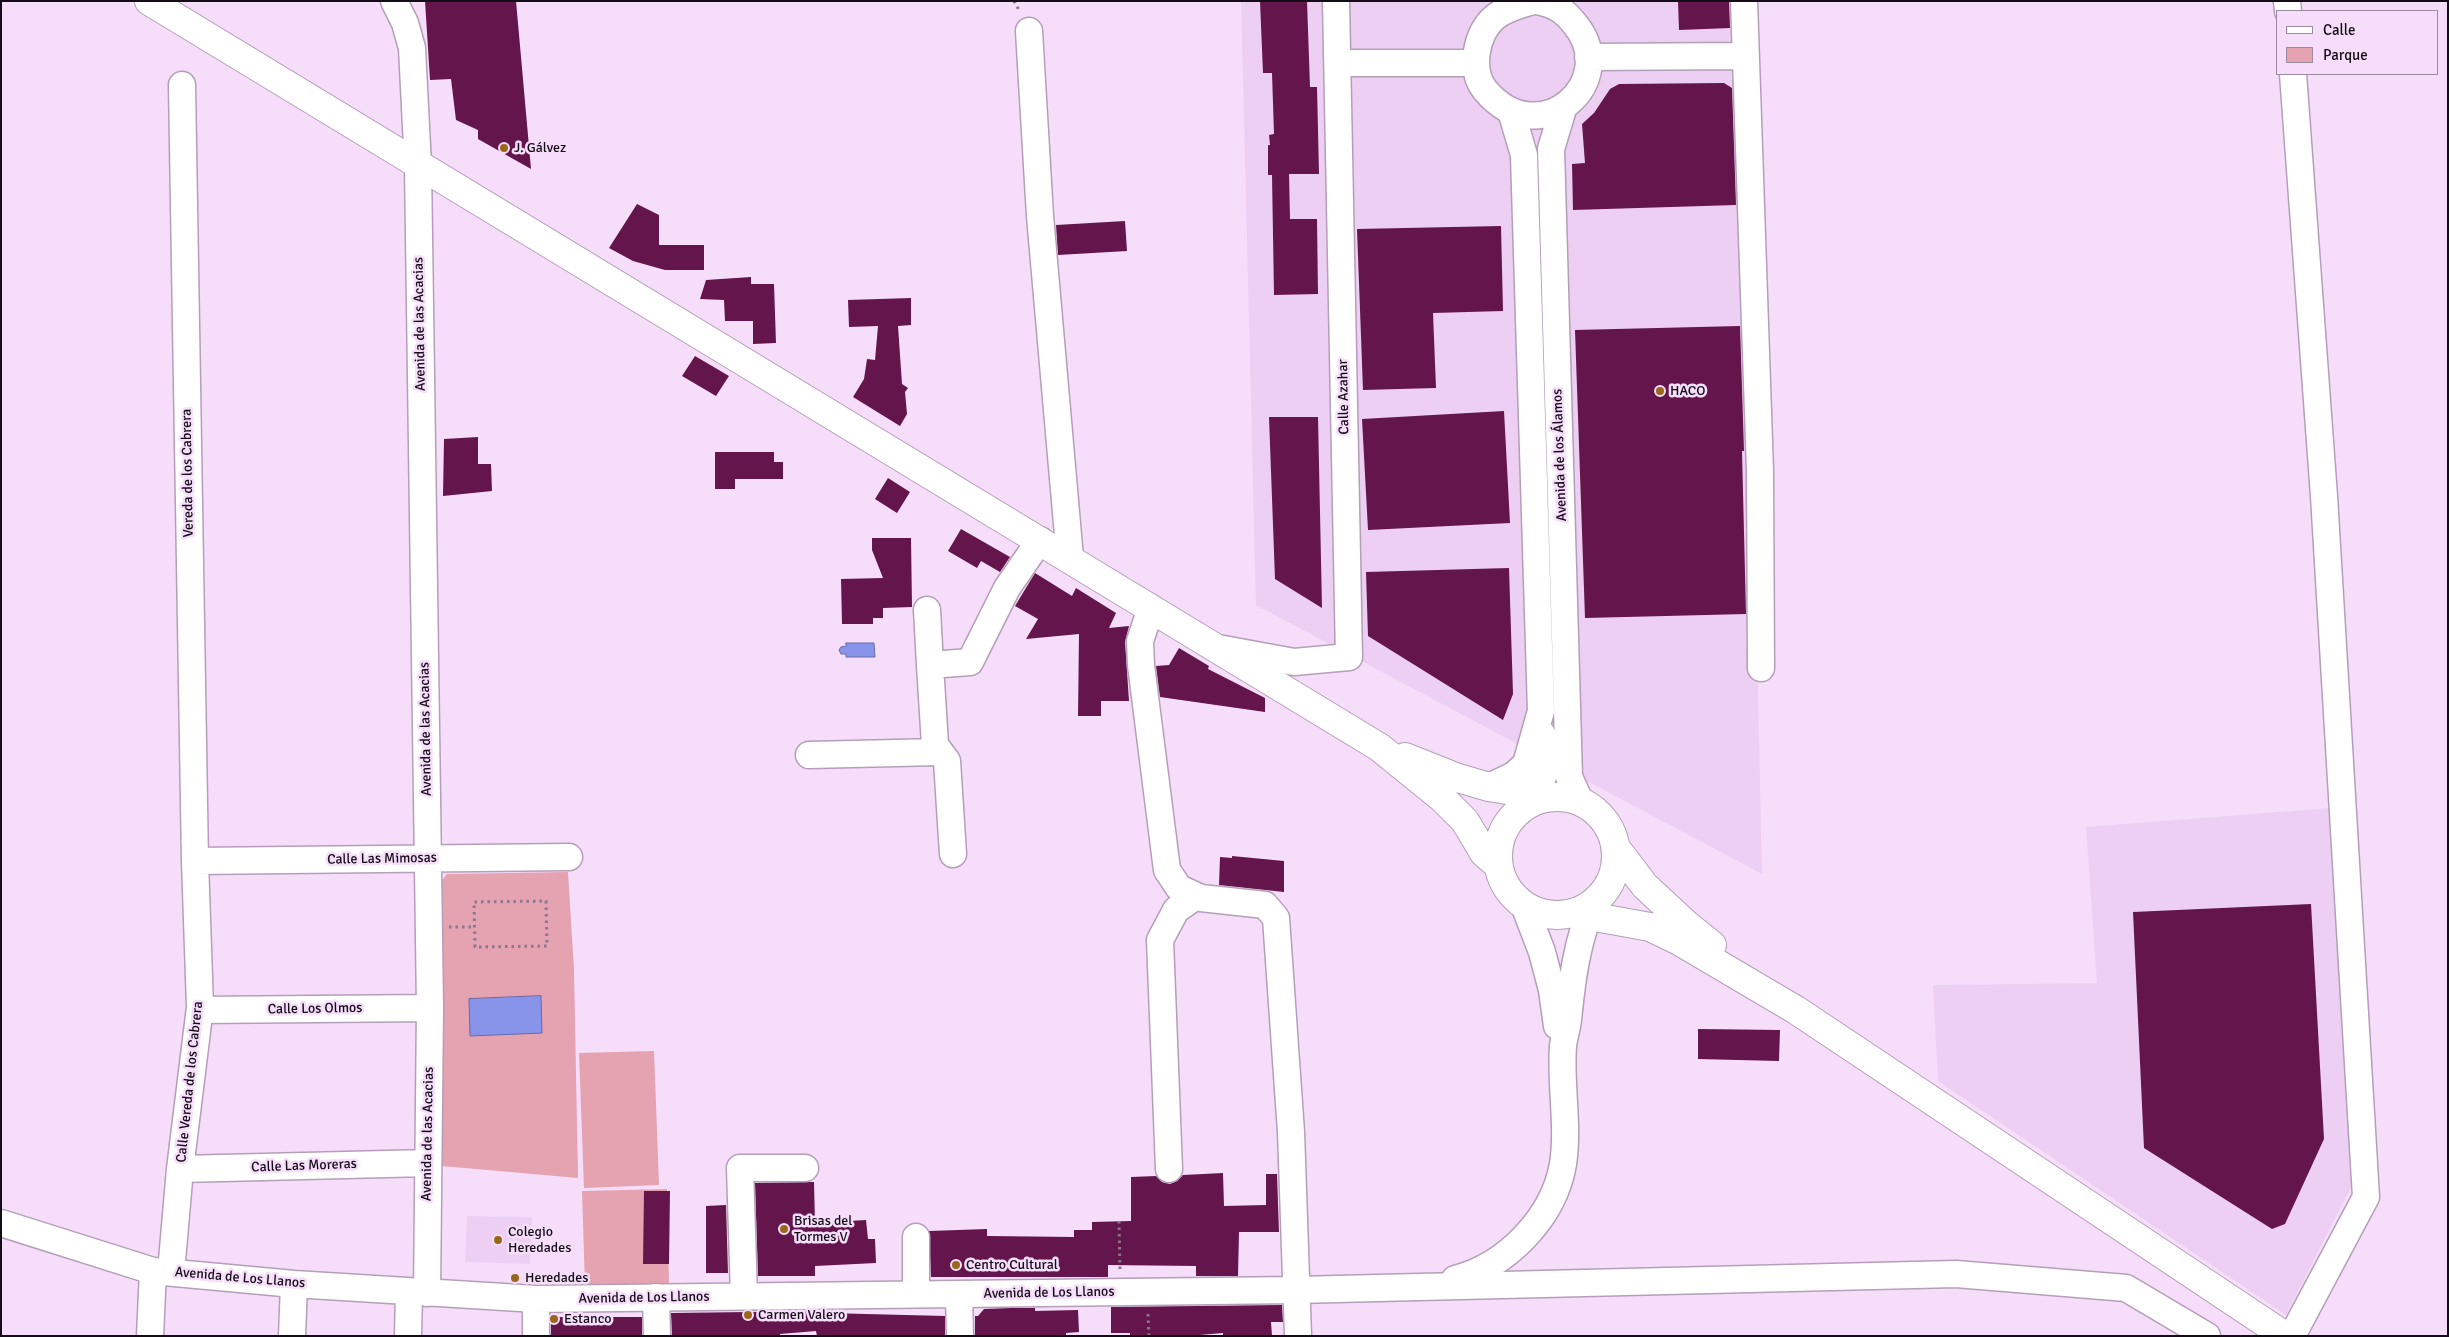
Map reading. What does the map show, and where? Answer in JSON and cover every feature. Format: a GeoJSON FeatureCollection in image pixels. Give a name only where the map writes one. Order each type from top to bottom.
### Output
{"type":"FeatureCollection","features":[{"type":"Feature","properties":{"kind":"main road"},"geometry":{"type":"LineString","coordinates":[[149,1],[418,166],[1379,746],[1442,798],[1465,821],[1484,853],[1498,866]]}},
{"type":"Feature","properties":{"kind":"main road"},"geometry":{"type":"LineString","coordinates":[[1379,746],[1458,778],[1540,798],[1564,797],[1580,801],[1598,812],[1610,828],[1616,848],[1616,868],[1608,887],[1585,910]]}},
{"type":"Feature","properties":{"kind":"main road"},"geometry":{"type":"LineString","coordinates":[[1540,798],[1520,809],[1509,821],[1502,834],[1498,850],[1498,866],[1503,881],[1512,894],[1524,905],[1547,914],[1585,910],[1650,927],[1679,941],[1796,1010],[2285,1336]]}},
{"type":"Feature","properties":{"kind":"main road"},"geometry":{"type":"LineString","coordinates":[[1616,848],[1645,886],[1687,925],[1796,1010]]}},
{"type":"Feature","properties":{"kind":"street","name":"Avenida de las Acacias"},"geometry":{"type":"LineString","coordinates":[[394,1],[405,23],[412,48],[418,166],[430,1008],[428,1163],[418,1292],[408,1336]]}},
{"type":"Feature","properties":{"kind":"street","name":"Calle Azahar"},"geometry":{"type":"LineString","coordinates":[[1216,647],[1294,662],[1350,657],[1336,1]]}},
{"type":"Feature","properties":{"kind":"street"},"geometry":{"type":"LineString","coordinates":[[1744,1],[1759,461],[1762,668]]}},
{"type":"Feature","properties":{"kind":"street"},"geometry":{"type":"LineString","coordinates":[[1534,3],[1569,16],[1581,31],[1587,44],[1588,57],[1587,76],[1576,96],[1563,108],[1549,114],[1527,116],[1497,104],[1482,86],[1476,62],[1478,44],[1487,26],[1495,17],[1534,3]]}},
{"type":"Feature","properties":{"kind":"street"},"geometry":{"type":"LineString","coordinates":[[1029,31],[1040,216],[1070,558]]}},
{"type":"Feature","properties":{"kind":"street"},"geometry":{"type":"LineString","coordinates":[[1588,57],[1745,56]]}},
{"type":"Feature","properties":{"kind":"street"},"geometry":{"type":"LineString","coordinates":[[1338,63],[1476,62]]}},
{"type":"Feature","properties":{"kind":"street"},"geometry":{"type":"LineString","coordinates":[[2292,1336],[2366,1197],[2324,496],[2293,75]]}},
{"type":"Feature","properties":{"kind":"street","name":"Vereda de los Cabrera"},"geometry":{"type":"LineString","coordinates":[[182,85],[195,861]]}},
{"type":"Feature","properties":{"kind":"street","name":"Avenida de los Álamos"},"geometry":{"type":"LineString","coordinates":[[1563,108],[1551,149],[1569,777],[1580,801]]}},
{"type":"Feature","properties":{"kind":"street","name":"Avenida de los Álamos"},"geometry":{"type":"LineString","coordinates":[[1511,111],[1524,155],[1544,774],[1540,798]]}},
{"type":"Feature","properties":{"kind":"street"},"geometry":{"type":"LineString","coordinates":[[930,665],[970,662],[1007,588],[1040,540]]}},
{"type":"Feature","properties":{"kind":"street"},"geometry":{"type":"LineString","coordinates":[[1151,608],[1140,641],[1141,665],[1167,870],[1179,888],[1196,896],[1265,905],[1276,918],[1291,1132],[1298,1336]]}},
{"type":"Feature","properties":{"kind":"street"},"geometry":{"type":"LineString","coordinates":[[927,610],[935,745],[947,761],[953,854]]}},
{"type":"Feature","properties":{"kind":"street","name":"Avenida de los Álamos"},"geometry":{"type":"LineString","coordinates":[[1489,787],[1514,775],[1526,764],[1541,711]]}},
{"type":"Feature","properties":{"kind":"street"},"geometry":{"type":"LineString","coordinates":[[810,755],[940,752]]}},
{"type":"Feature","properties":{"kind":"street","name":"Calle Las Mimosas"},"geometry":{"type":"LineString","coordinates":[[195,861],[569,857]]}},
{"type":"Feature","properties":{"kind":"street","name":"Calle Vereda de los Cabrera"},"geometry":{"type":"LineString","coordinates":[[150,1336],[180,1169],[200,1010],[195,861]]}},
{"type":"Feature","properties":{"kind":"street"},"geometry":{"type":"LineString","coordinates":[[1169,1169],[1160,940],[1176,910],[1196,896]]}},
{"type":"Feature","properties":{"kind":"street"},"geometry":{"type":"LineString","coordinates":[[1524,905],[1542,952],[1552,990],[1555,1021],[1563,1046]]}},
{"type":"Feature","properties":{"kind":"street"},"geometry":{"type":"LineString","coordinates":[[1430,1286],[1462,1278],[1496,1262],[1519,1242],[1539,1220],[1552,1199],[1563,1164],[1563,1046],[1585,910]]}},
{"type":"Feature","properties":{"kind":"street"},"geometry":{"type":"LineString","coordinates":[[1576,958],[1596,938],[1612,929],[1630,923]]}},
{"type":"Feature","properties":{"kind":"street","name":"Calle Los Olmos"},"geometry":{"type":"LineString","coordinates":[[200,1010],[430,1008]]}},
{"type":"Feature","properties":{"kind":"street","name":"Calle Las Moreras"},"geometry":{"type":"LineString","coordinates":[[180,1169],[428,1163]]}},
{"type":"Feature","properties":{"kind":"street"},"geometry":{"type":"LineString","coordinates":[[744,1296],[740,1168],[805,1168]]}},
{"type":"Feature","properties":{"kind":"street","name":"Avenida de Los Llanos"},"geometry":{"type":"LineString","coordinates":[[1,1223],[162,1271],[294,1284],[536,1299],[1296,1290],[1430,1286]]}},
{"type":"Feature","properties":{"kind":"street"},"geometry":{"type":"LineString","coordinates":[[916,1237],[916,1294]]}},
{"type":"Feature","properties":{"kind":"street"},"geometry":{"type":"LineString","coordinates":[[1430,1286],[1956,1274],[2126,1288],[2207,1336]]}},
{"type":"Feature","properties":{"kind":"street"},"geometry":{"type":"LineString","coordinates":[[292,1336],[294,1284]]}},
{"type":"Feature","properties":{"kind":"street"},"geometry":{"type":"LineString","coordinates":[[959,1294],[960,1336]]}},
{"type":"Feature","properties":{"kind":"street"},"geometry":{"type":"LineString","coordinates":[[656,1297],[657,1336]]}},
{"type":"Feature","properties":{"kind":"street"},"geometry":{"type":"LineString","coordinates":[[536,1299],[536,1336]]}},
{"type":"Feature","properties":{"kind":"path"},"geometry":{"type":"LineString","coordinates":[[546,901],[547,946],[475,947],[474,902],[546,901]]}},
{"type":"Feature","properties":{"kind":"path"},"geometry":{"type":"LineString","coordinates":[[1119,1221],[1120,1292]]}},
{"type":"Feature","properties":{"kind":"shaded area"},"geometry":{"type":"Polygon","coordinates":[[[1241,1],[1743,1],[1762,874],[1256,605],[1241,1]]]}},
{"type":"Feature","properties":{"kind":"shaded area"},"geometry":{"type":"Polygon","coordinates":[[[2330,808],[2351,1187],[2286,1315],[1938,1081],[1933,985],[2097,983],[2086,827],[2330,808]]]}},
{"type":"Feature","properties":{"kind":"shaded area","name":"Colegio Heredades"},"geometry":{"type":"Polygon","coordinates":[[[467,1216],[532,1217],[530,1264],[465,1262],[467,1216]]]}},
{"type":"Feature","properties":{"kind":"green space"},"geometry":{"type":"Polygon","coordinates":[[[568,872],[574,969],[578,1178],[442,1166],[439,884],[447,874],[568,872]]]}},
{"type":"Feature","properties":{"kind":"green space"},"geometry":{"type":"Polygon","coordinates":[[[654,1051],[659,1185],[584,1188],[579,1053],[654,1051]]]}},
{"type":"Feature","properties":{"kind":"green space"},"geometry":{"type":"Polygon","coordinates":[[[667,1189],[669,1284],[585,1286],[582,1191],[667,1189]]]}},
{"type":"Feature","properties":{"kind":"water"},"geometry":{"type":"Polygon","coordinates":[[[846,643],[874,643],[875,657],[846,657],[846,654],[841,654],[839,650],[841,647],[846,646],[846,643]]]}},
{"type":"Feature","properties":{"kind":"water"},"geometry":{"type":"Polygon","coordinates":[[[541,996],[542,1033],[470,1036],[469,999],[541,996]]]}},
{"type":"Feature","properties":{"kind":"building"},"geometry":{"type":"Polygon","coordinates":[[[425,1],[516,1],[531,169],[478,139],[478,130],[456,120],[451,79],[430,80],[425,1]]]}},
{"type":"Feature","properties":{"kind":"building"},"geometry":{"type":"Polygon","coordinates":[[[1260,1],[1307,1],[1310,87],[1317,87],[1319,174],[1289,174],[1290,219],[1317,219],[1318,294],[1274,295],[1272,175],[1268,175],[1269,135],[1274,134],[1272,73],[1263,73],[1260,1]]]}},
{"type":"Feature","properties":{"kind":"building"},"geometry":{"type":"Polygon","coordinates":[[[1678,1],[1729,1],[1730,28],[1679,30],[1678,1]]]}},
{"type":"Feature","properties":{"kind":"building"},"geometry":{"type":"Polygon","coordinates":[[[1724,83],[1732,88],[1736,205],[1573,210],[1572,164],[1585,163],[1582,124],[1594,113],[1610,89],[1619,84],[1724,83]]]}},
{"type":"Feature","properties":{"kind":"building"},"geometry":{"type":"Polygon","coordinates":[[[637,204],[659,215],[659,245],[704,245],[704,270],[665,270],[633,261],[609,248],[637,204]]]}},
{"type":"Feature","properties":{"kind":"building"},"geometry":{"type":"Polygon","coordinates":[[[1125,221],[1127,251],[1058,255],[1056,225],[1125,221]]]}},
{"type":"Feature","properties":{"kind":"building"},"geometry":{"type":"Polygon","coordinates":[[[1501,226],[1503,311],[1433,313],[1436,388],[1363,390],[1357,229],[1501,226]]]}},
{"type":"Feature","properties":{"kind":"building"},"geometry":{"type":"Polygon","coordinates":[[[751,277],[751,284],[774,284],[776,343],[753,344],[753,321],[725,321],[724,300],[700,299],[706,280],[751,277]]]}},
{"type":"Feature","properties":{"kind":"building"},"geometry":{"type":"Polygon","coordinates":[[[911,298],[911,325],[898,326],[902,384],[908,388],[905,392],[907,414],[900,426],[853,397],[864,379],[867,359],[875,360],[878,326],[849,327],[848,300],[911,298]]]}},
{"type":"Feature","properties":{"kind":"building"},"geometry":{"type":"Polygon","coordinates":[[[1740,326],[1746,614],[1585,618],[1575,330],[1740,326]]]}},
{"type":"Feature","properties":{"kind":"building"},"geometry":{"type":"Polygon","coordinates":[[[695,356],[729,376],[716,396],[682,376],[695,356]]]}},
{"type":"Feature","properties":{"kind":"building"},"geometry":{"type":"Polygon","coordinates":[[[1504,411],[1510,523],[1368,530],[1362,419],[1504,411]]]}},
{"type":"Feature","properties":{"kind":"building"},"geometry":{"type":"Polygon","coordinates":[[[1269,417],[1318,417],[1322,608],[1275,579],[1269,417]]]}},
{"type":"Feature","properties":{"kind":"building"},"geometry":{"type":"Polygon","coordinates":[[[478,437],[478,464],[491,464],[492,491],[443,496],[444,439],[478,437]]]}},
{"type":"Feature","properties":{"kind":"building"},"geometry":{"type":"Polygon","coordinates":[[[715,452],[774,452],[774,462],[783,462],[783,479],[735,479],[735,489],[715,489],[715,452]]]}},
{"type":"Feature","properties":{"kind":"building"},"geometry":{"type":"Polygon","coordinates":[[[888,478],[910,492],[897,513],[875,499],[888,478]]]}},
{"type":"Feature","properties":{"kind":"building"},"geometry":{"type":"Polygon","coordinates":[[[961,529],[1010,557],[1000,572],[981,561],[977,568],[948,551],[961,529]]]}},
{"type":"Feature","properties":{"kind":"building"},"geometry":{"type":"Polygon","coordinates":[[[872,538],[911,538],[912,607],[883,608],[883,618],[873,618],[873,624],[842,624],[841,579],[883,578],[872,550],[872,538]]]}},
{"type":"Feature","properties":{"kind":"building"},"geometry":{"type":"Polygon","coordinates":[[[1509,568],[1513,694],[1503,720],[1368,636],[1366,572],[1509,568]]]}},
{"type":"Feature","properties":{"kind":"building"},"geometry":{"type":"Polygon","coordinates":[[[1035,573],[1072,596],[1076,588],[1116,613],[1109,628],[1129,626],[1125,642],[1129,701],[1101,701],[1101,716],[1078,716],[1079,634],[1026,639],[1038,619],[1015,606],[1035,573]]]}},
{"type":"Feature","properties":{"kind":"building"},"geometry":{"type":"Polygon","coordinates":[[[1179,648],[1209,666],[1208,669],[1265,698],[1265,712],[1160,697],[1156,666],[1169,665],[1179,648]]]}},
{"type":"Feature","properties":{"kind":"building"},"geometry":{"type":"Polygon","coordinates":[[[1232,856],[1284,861],[1284,892],[1219,885],[1220,857],[1232,858],[1232,856]]]}},
{"type":"Feature","properties":{"kind":"building"},"geometry":{"type":"Polygon","coordinates":[[[2311,904],[2324,1139],[2285,1224],[2272,1229],[2144,1148],[2133,912],[2311,904]]]}},
{"type":"Feature","properties":{"kind":"building"},"geometry":{"type":"Polygon","coordinates":[[[1698,1029],[1780,1030],[1779,1061],[1698,1059],[1698,1029]]]}},
{"type":"Feature","properties":{"kind":"building"},"geometry":{"type":"Polygon","coordinates":[[[1223,1173],[1224,1206],[1266,1205],[1266,1174],[1277,1174],[1279,1232],[1239,1232],[1238,1276],[1196,1276],[1196,1266],[1108,1265],[1108,1277],[931,1277],[929,1231],[987,1229],[987,1236],[1074,1237],[1074,1230],[1092,1230],[1092,1222],[1131,1221],[1131,1177],[1156,1176],[1162,1182],[1170,1184],[1177,1181],[1183,1175],[1223,1173]]]}},
{"type":"Feature","properties":{"kind":"building","name":"Brisas del Tormes V"},"geometry":{"type":"Polygon","coordinates":[[[814,1182],[815,1223],[866,1220],[868,1239],[875,1239],[876,1263],[815,1266],[815,1276],[758,1276],[755,1183],[814,1182]]]}},
{"type":"Feature","properties":{"kind":"building"},"geometry":{"type":"Polygon","coordinates":[[[644,1191],[670,1191],[669,1264],[643,1264],[644,1191]]]}},
{"type":"Feature","properties":{"kind":"building"},"geometry":{"type":"Polygon","coordinates":[[[726,1205],[728,1273],[706,1273],[706,1206],[726,1205]]]}},
{"type":"Feature","properties":{"kind":"building"},"geometry":{"type":"Polygon","coordinates":[[[1282,1305],[1283,1322],[1271,1322],[1272,1336],[1223,1336],[1223,1333],[1188,1336],[1130,1336],[1130,1333],[1111,1333],[1111,1307],[1282,1305]]]}},
{"type":"Feature","properties":{"kind":"building"},"geometry":{"type":"Polygon","coordinates":[[[1035,1308],[1035,1311],[1078,1310],[1079,1332],[1066,1333],[1066,1336],[975,1336],[975,1316],[978,1316],[984,1309],[1035,1308]]]}},
{"type":"Feature","properties":{"kind":"building"},"geometry":{"type":"Polygon","coordinates":[[[826,1311],[826,1313],[945,1316],[945,1336],[817,1336],[816,1331],[780,1334],[780,1336],[672,1336],[671,1313],[826,1311]]]}},
{"type":"Feature","properties":{"kind":"building"},"geometry":{"type":"Polygon","coordinates":[[[551,1317],[642,1317],[642,1336],[551,1336],[551,1317]]]}},
{"type":"Feature","properties":{"kind":"place","name":"J. Gálvez"},"geometry":{"type":"Point","coordinates":[504,148]}},
{"type":"Feature","properties":{"kind":"place","name":"HACO"},"geometry":{"type":"Point","coordinates":[1660,391]}},
{"type":"Feature","properties":{"kind":"place","name":"Brisas del Tormes V"},"geometry":{"type":"Point","coordinates":[784,1229]}},
{"type":"Feature","properties":{"kind":"place","name":"Colegio Heredades"},"geometry":{"type":"Point","coordinates":[498,1240]}},
{"type":"Feature","properties":{"kind":"place","name":"Centro Cultural"},"geometry":{"type":"Point","coordinates":[956,1265]}},
{"type":"Feature","properties":{"kind":"place","name":"Heredades"},"geometry":{"type":"Point","coordinates":[515,1278]}},
{"type":"Feature","properties":{"kind":"place","name":"Carmen Valero"},"geometry":{"type":"Point","coordinates":[748,1315]}},
{"type":"Feature","properties":{"kind":"place","name":"Estanco"},"geometry":{"type":"Point","coordinates":[554,1319]}}]}
